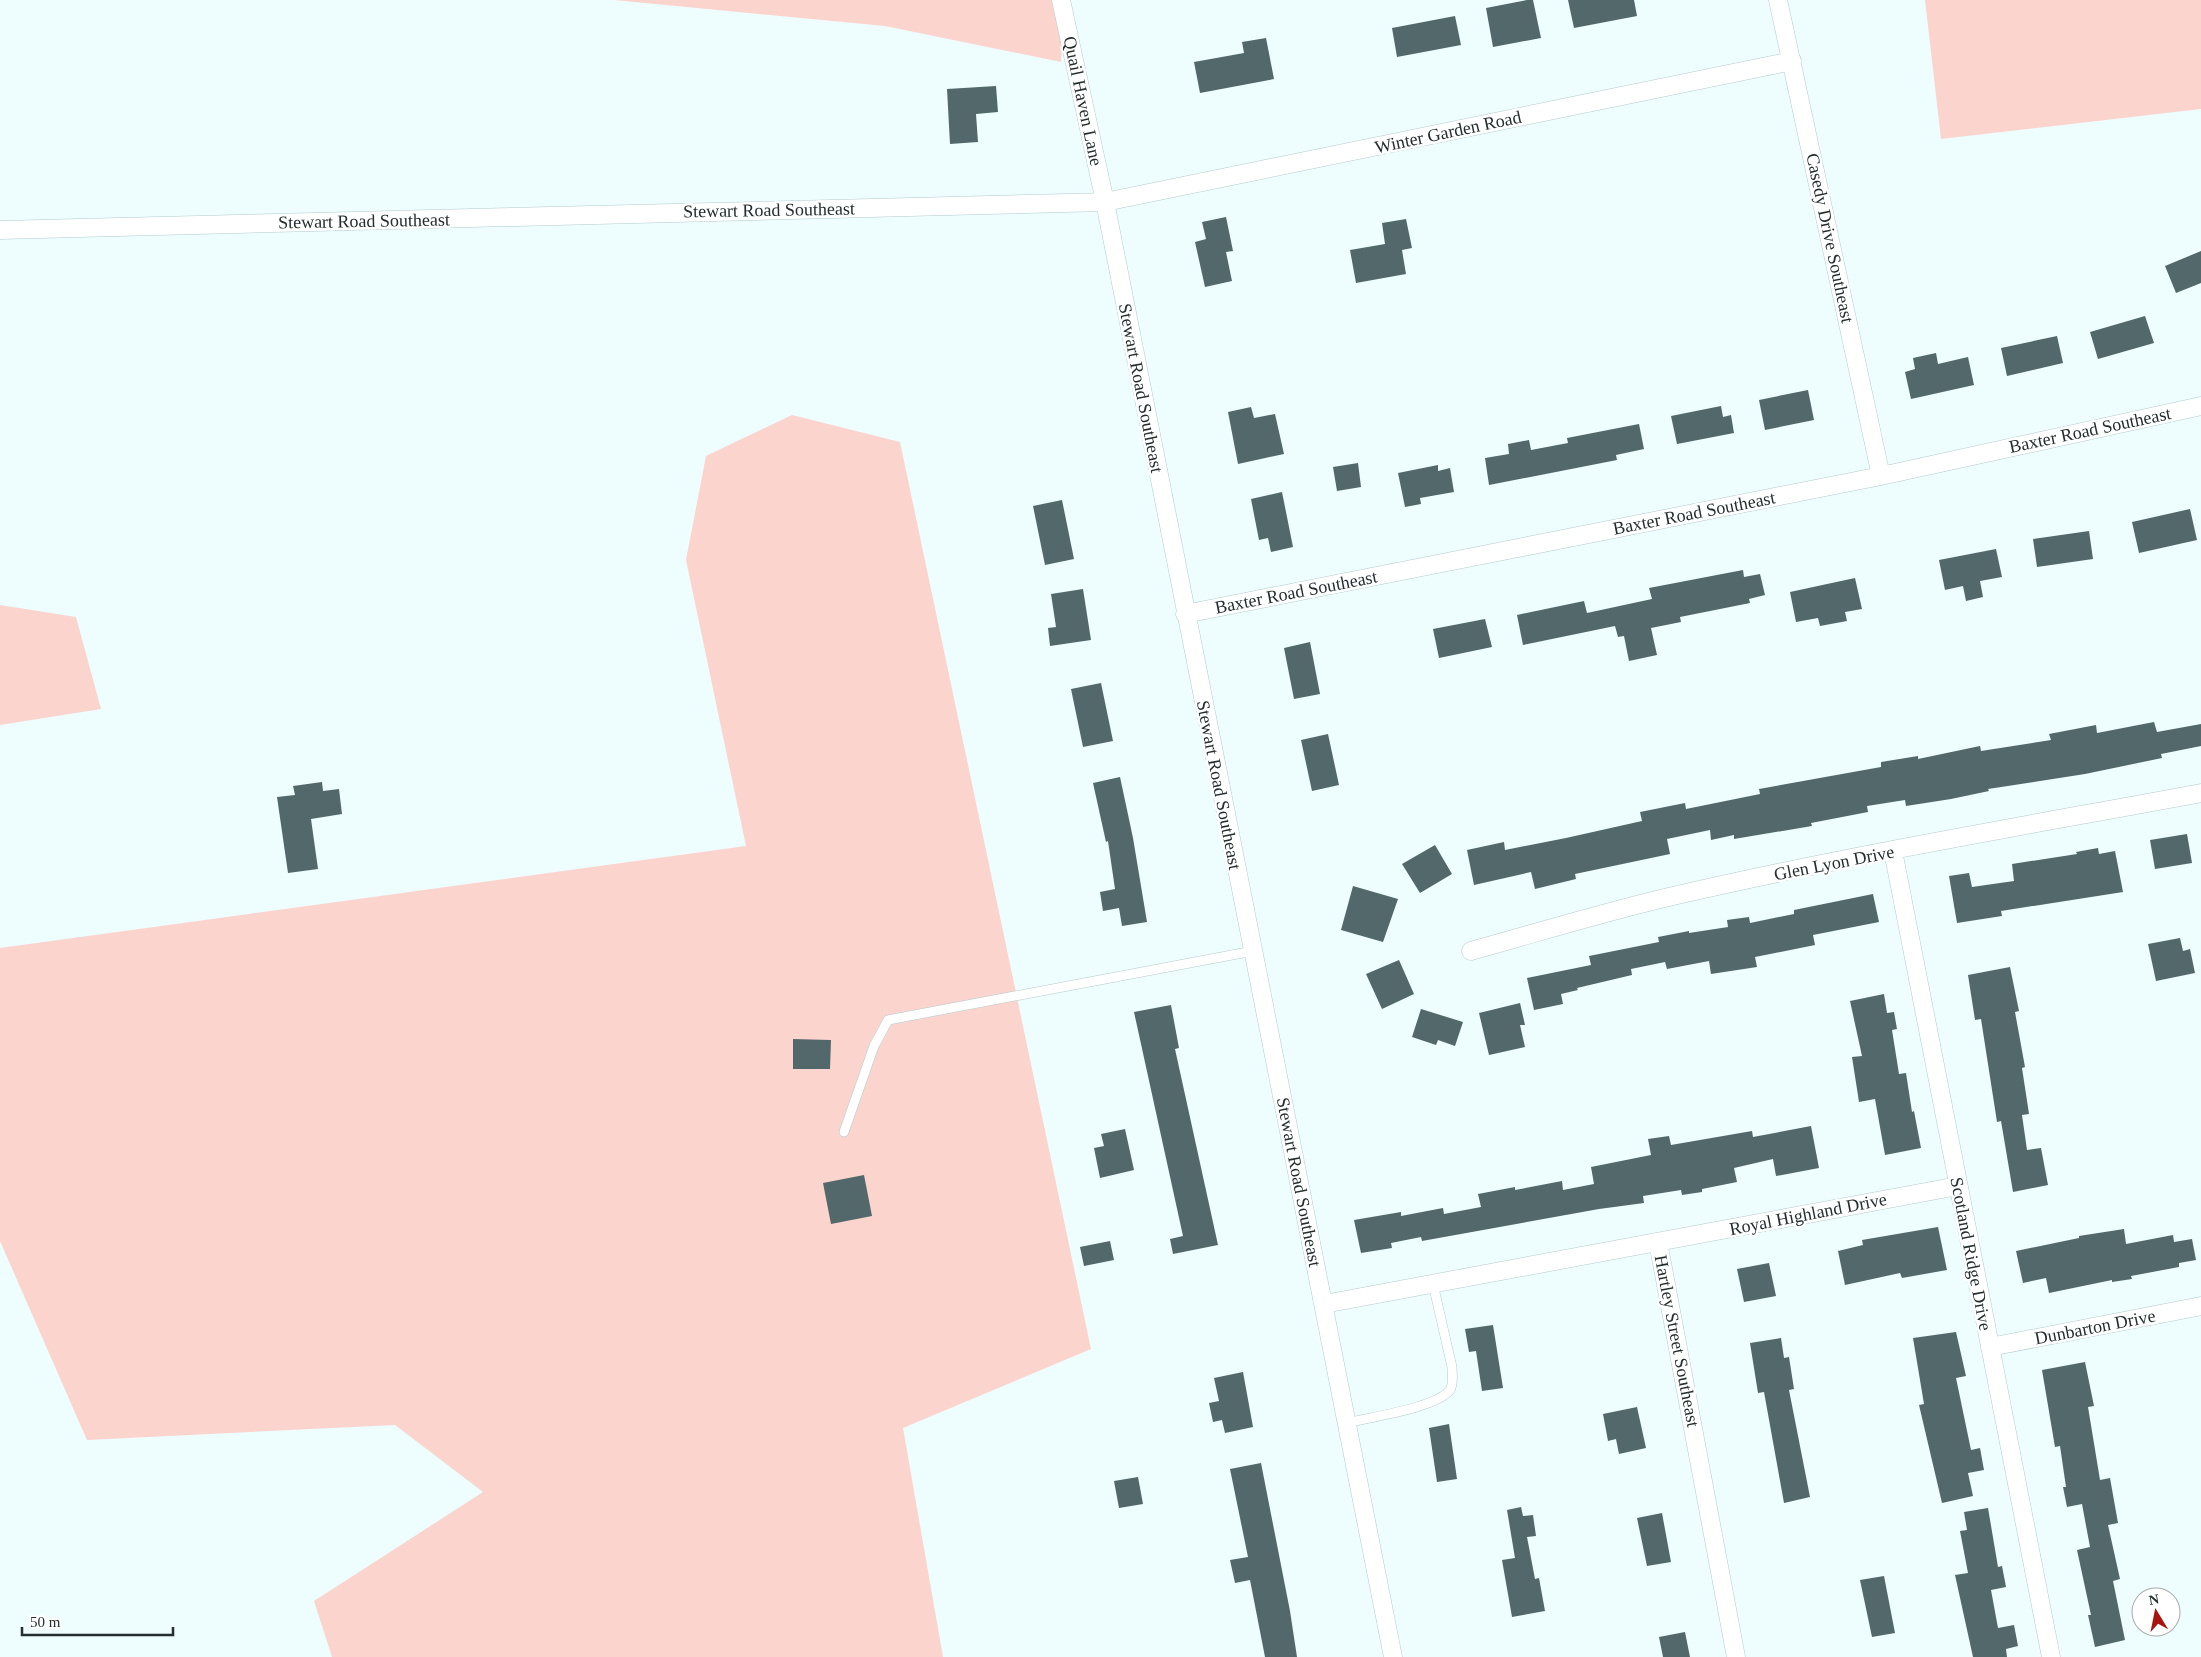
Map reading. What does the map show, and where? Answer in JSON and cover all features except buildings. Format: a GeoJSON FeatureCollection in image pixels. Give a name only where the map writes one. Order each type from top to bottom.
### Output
{"type":"FeatureCollection","features":[{"type":"Feature","properties":{"kind":"street","name":"Quail Haven Lane"},"geometry":{"type":"LineString","coordinates":[[1061,0],[1105,202]]}},
{"type":"Feature","properties":{"kind":"street","name":"Casedy Drive Southeast"},"geometry":{"type":"LineString","coordinates":[[1778,0],[1881,476]]}},
{"type":"Feature","properties":{"kind":"street","name":"Winter Garden Road"},"geometry":{"type":"LineString","coordinates":[[1105,202],[1792,61]]}},
{"type":"Feature","properties":{"kind":"street","name":"Stewart Road Southeast"},"geometry":{"type":"LineString","coordinates":[[0,230],[1105,202],[1185,614],[1393,1657]]}},
{"type":"Feature","properties":{"kind":"street","name":"Baxter Road Southeast"},"geometry":{"type":"LineString","coordinates":[[1185,614],[1881,476],[2201,406]]}},
{"type":"Feature","properties":{"kind":"street","name":"Glen Lyon Drive"},"geometry":{"type":"LineString","coordinates":[[1471,951],[1670,896],[1893,851],[2201,793]]}},
{"type":"Feature","properties":{"kind":"street","name":"Scotland Ridge Drive"},"geometry":{"type":"LineString","coordinates":[[1893,851],[2051,1657]]}},
{"type":"Feature","properties":{"kind":"street","name":"Royal Highland Drive"},"geometry":{"type":"LineString","coordinates":[[1658,1242],[1958,1186]]}},
{"type":"Feature","properties":{"kind":"street","name":"Hartley Street Southeast"},"geometry":{"type":"LineString","coordinates":[[1324,1304],[1658,1242],[1736,1657]]}},
{"type":"Feature","properties":{"kind":"street","name":"Dunbarton Drive"},"geometry":{"type":"LineString","coordinates":[[1990,1348],[2201,1306]]}},
{"type":"Feature","properties":{"kind":"lane"},"geometry":{"type":"LineString","coordinates":[[844,1132],[874,1046],[888,1020],[1253,951]]}},
{"type":"Feature","properties":{"kind":"lane"},"geometry":{"type":"LineString","coordinates":[[1347,1423],[1434,1402],[1450,1389],[1453,1380],[1450,1358],[1433,1284]]}},
{"type":"Feature","properties":{"kind":"shaded area"},"geometry":{"type":"Polygon","coordinates":[[[614,0],[1065,0],[1061,62],[885,26],[614,0]]]}},
{"type":"Feature","properties":{"kind":"shaded area"},"geometry":{"type":"Polygon","coordinates":[[[1925,0],[2201,0],[2201,109],[1941,139],[1925,0]]]}},
{"type":"Feature","properties":{"kind":"shaded area"},"geometry":{"type":"Polygon","coordinates":[[[792,415],[900,442],[1091,1349],[903,1428],[943,1657],[332,1657],[314,1601],[483,1492],[395,1425],[87,1440],[0,1241],[0,948],[746,846],[686,560],[706,456],[792,415]]]}},
{"type":"Feature","properties":{"kind":"shaded area"},"geometry":{"type":"Polygon","coordinates":[[[0,605],[76,617],[101,709],[0,725],[0,605]]]}}]}
